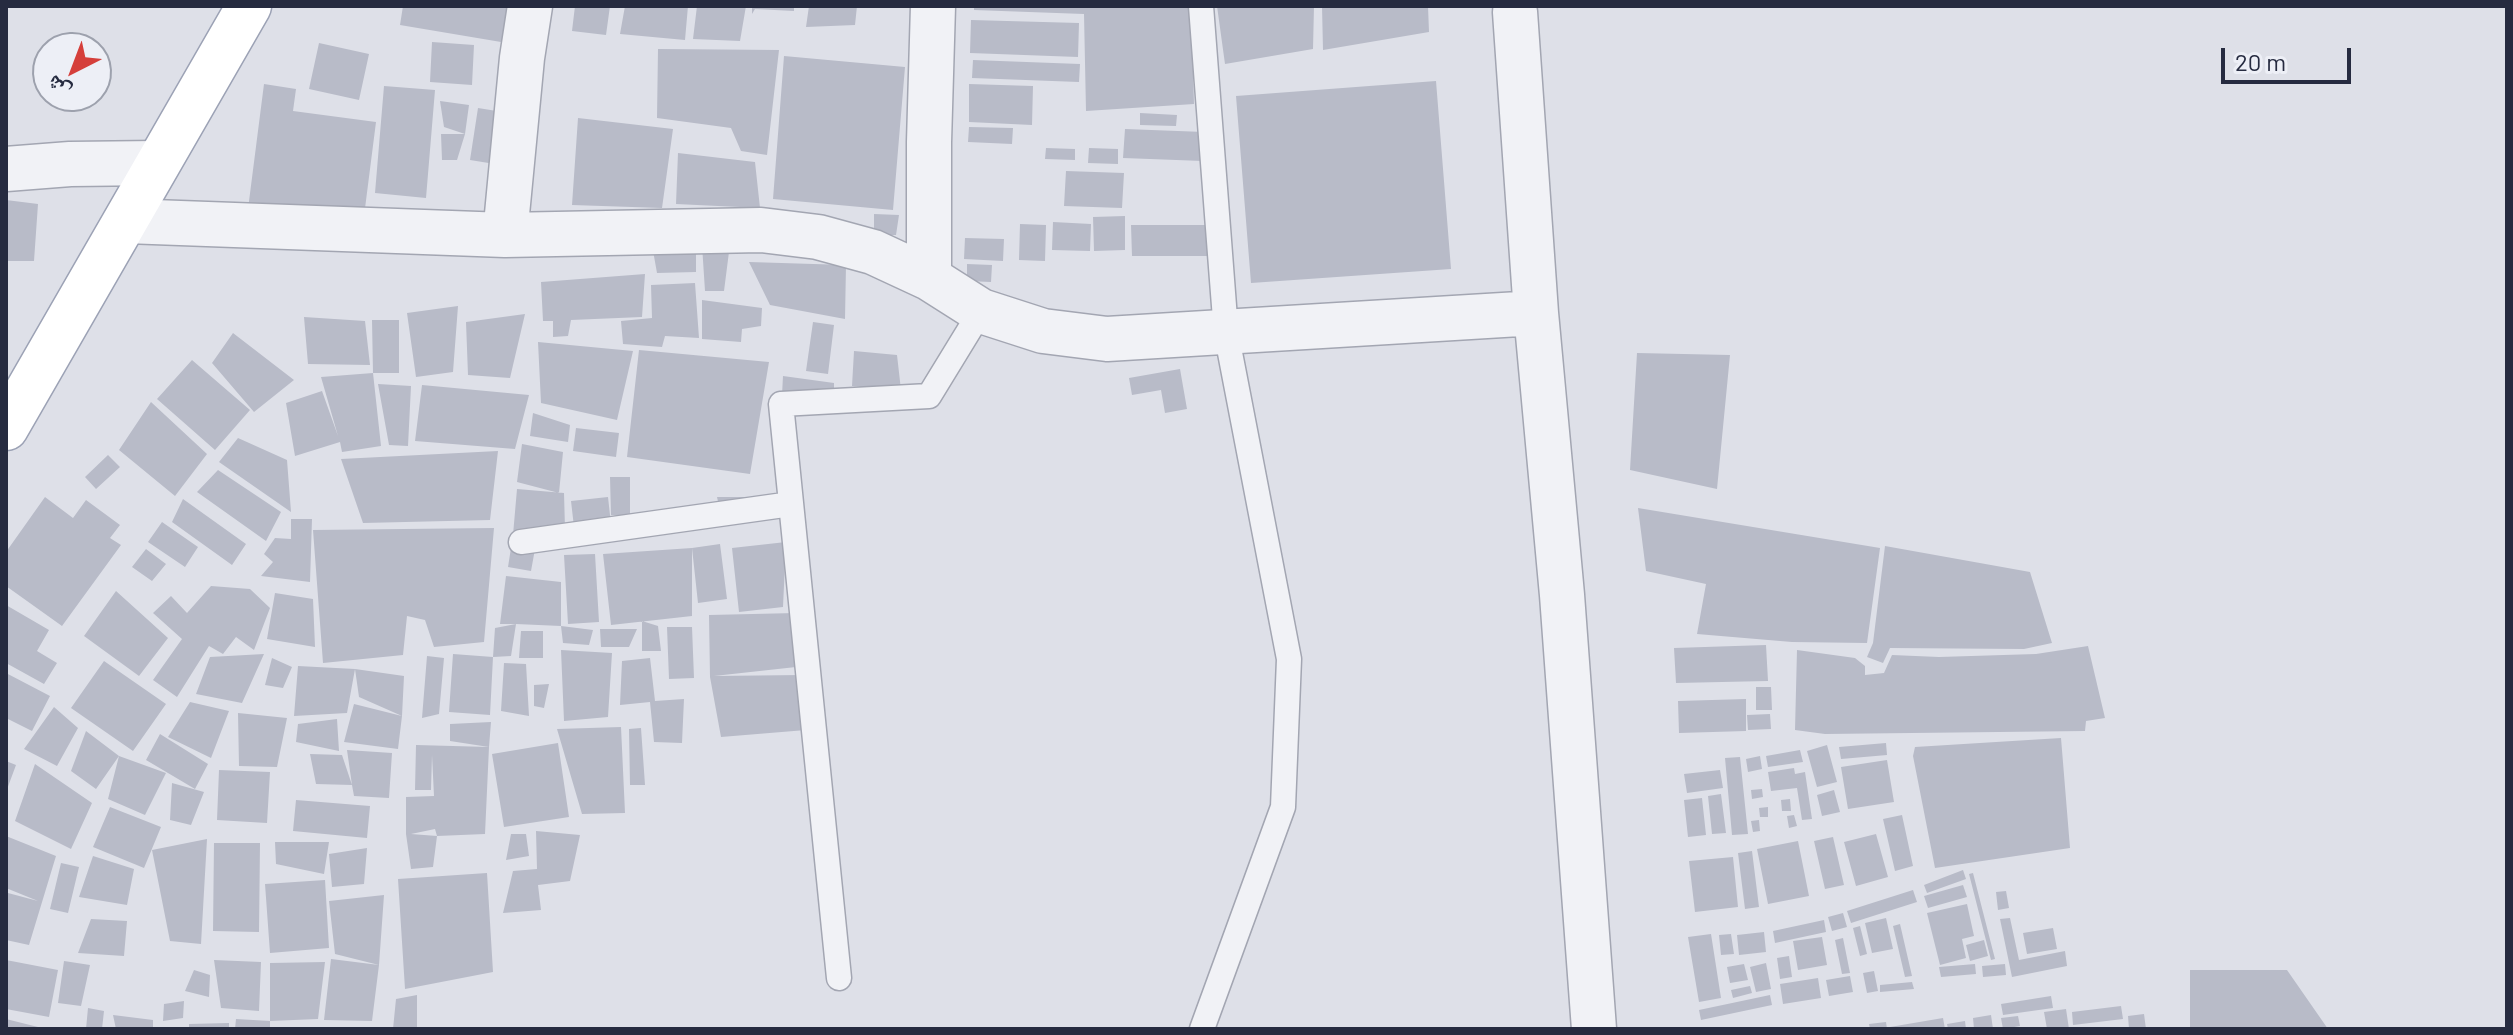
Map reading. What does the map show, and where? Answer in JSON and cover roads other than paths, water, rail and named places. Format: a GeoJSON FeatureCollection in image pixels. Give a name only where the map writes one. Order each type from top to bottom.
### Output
{"type":"FeatureCollection","features":[{"type":"Feature","properties":{"kind":"main road"},"geometry":{"type":"LineString","coordinates":[[6,428],[249,6]]}},
{"type":"Feature","properties":{"kind":"street"},"geometry":{"type":"LineString","coordinates":[[505,235],[530,6]]}},
{"type":"Feature","properties":{"kind":"street"},"geometry":{"type":"LineString","coordinates":[[929,278],[933,6]]}},
{"type":"Feature","properties":{"kind":"street"},"geometry":{"type":"LineString","coordinates":[[1515,12],[1594,1029]]}},
{"type":"Feature","properties":{"kind":"street"},"geometry":{"type":"LineString","coordinates":[[6,169],[70,164],[157,163]]}},
{"type":"Feature","properties":{"kind":"street"},"geometry":{"type":"LineString","coordinates":[[126,221],[505,235],[761,230],[818,237],[873,252],[929,278],[981,311],[1043,331],[1107,339],[1536,313]]}},
{"type":"Feature","properties":{"kind":"lane"},"geometry":{"type":"LineString","coordinates":[[1201,6],[1226,332],[1289,659],[1283,807],[1202,1029]]}},
{"type":"Feature","properties":{"kind":"lane"},"geometry":{"type":"LineString","coordinates":[[839,978],[781,404],[929,396],[981,311]]}},
{"type":"Feature","properties":{"kind":"lane"},"geometry":{"type":"LineString","coordinates":[[521,542],[791,504]]}}]}
